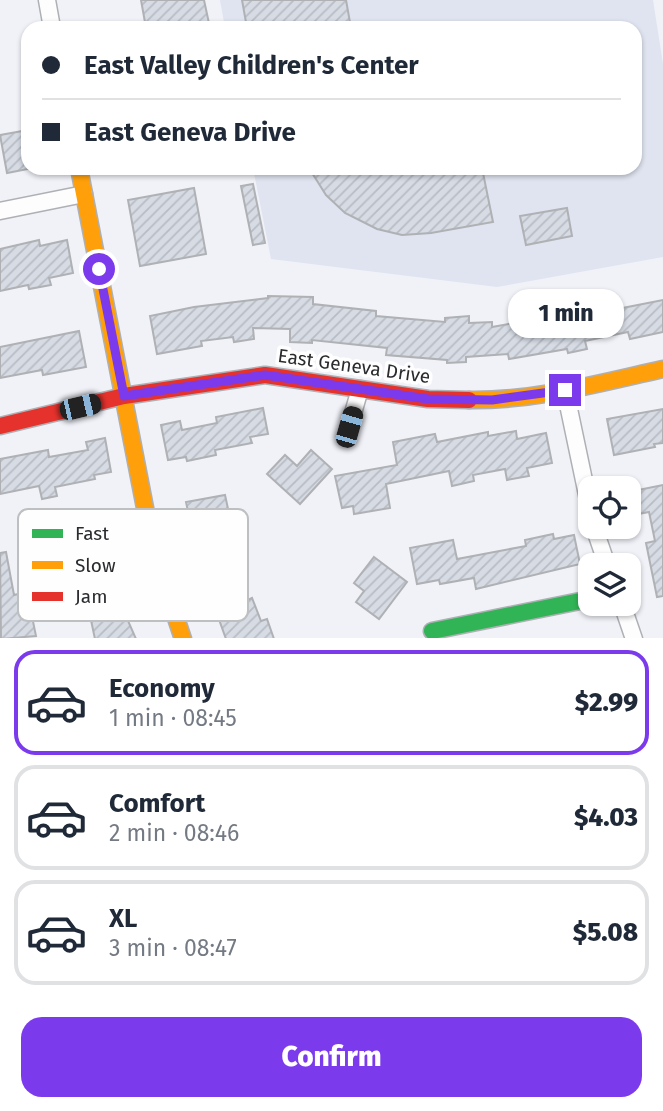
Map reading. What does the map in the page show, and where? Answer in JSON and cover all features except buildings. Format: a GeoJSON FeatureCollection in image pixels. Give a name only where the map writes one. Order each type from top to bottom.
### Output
{"type":"FeatureCollection","features":[{"type":"Feature","properties":{"kind":"street"},"geometry":{"type":"LineString","coordinates":[[47,0],[51,21]]}},
{"type":"Feature","properties":{"kind":"street"},"geometry":{"type":"LineString","coordinates":[[80,175],[145,509]]}},
{"type":"Feature","properties":{"kind":"street"},"geometry":{"type":"LineString","coordinates":[[0,211],[84,194]]}},
{"type":"Feature","properties":{"kind":"street","name":"East Geneva Drive"},"geometry":{"type":"LineString","coordinates":[[0,426],[124,396],[265,375],[428,399],[492,400],[565,390],[663,369]]}},
{"type":"Feature","properties":{"kind":"street"},"geometry":{"type":"LineString","coordinates":[[349,427],[360,389]]}},
{"type":"Feature","properties":{"kind":"street"},"geometry":{"type":"LineString","coordinates":[[565,390],[583,476]]}},
{"type":"Feature","properties":{"kind":"street"},"geometry":{"type":"LineString","coordinates":[[432,631],[578,601]]}},
{"type":"Feature","properties":{"kind":"street"},"geometry":{"type":"LineString","coordinates":[[626,616],[634,638]]}},
{"type":"Feature","properties":{"kind":"street"},"geometry":{"type":"LineString","coordinates":[[176,621],[183,638]]}},
{"type":"Feature","properties":{"kind":"shaded area"},"geometry":{"type":"Polygon","coordinates":[[[220,0],[653,0],[663,64],[663,257],[497,287],[271,259],[254,175],[642,175],[642,21],[224,21],[220,0]]]}},
{"type":"Feature","properties":{"kind":"traffic: fast"},"geometry":{"type":"LineString","coordinates":[[432,631],[578,601]]}},
{"type":"Feature","properties":{"kind":"traffic: slow"},"geometry":{"type":"LineString","coordinates":[[80,175],[145,509]]}},
{"type":"Feature","properties":{"kind":"traffic: slow"},"geometry":{"type":"LineString","coordinates":[[469,400],[518,398],[663,369]]}},
{"type":"Feature","properties":{"kind":"traffic: slow"},"geometry":{"type":"LineString","coordinates":[[177,621],[183,638]]}},
{"type":"Feature","properties":{"kind":"traffic: jam"},"geometry":{"type":"LineString","coordinates":[[0,426],[124,396],[265,375],[428,399],[469,400]]}},
{"type":"Feature","properties":{"kind":"route"},"geometry":{"type":"LineString","coordinates":[[99,269],[124,396],[265,375],[428,399],[492,400],[565,390]]}}]}
